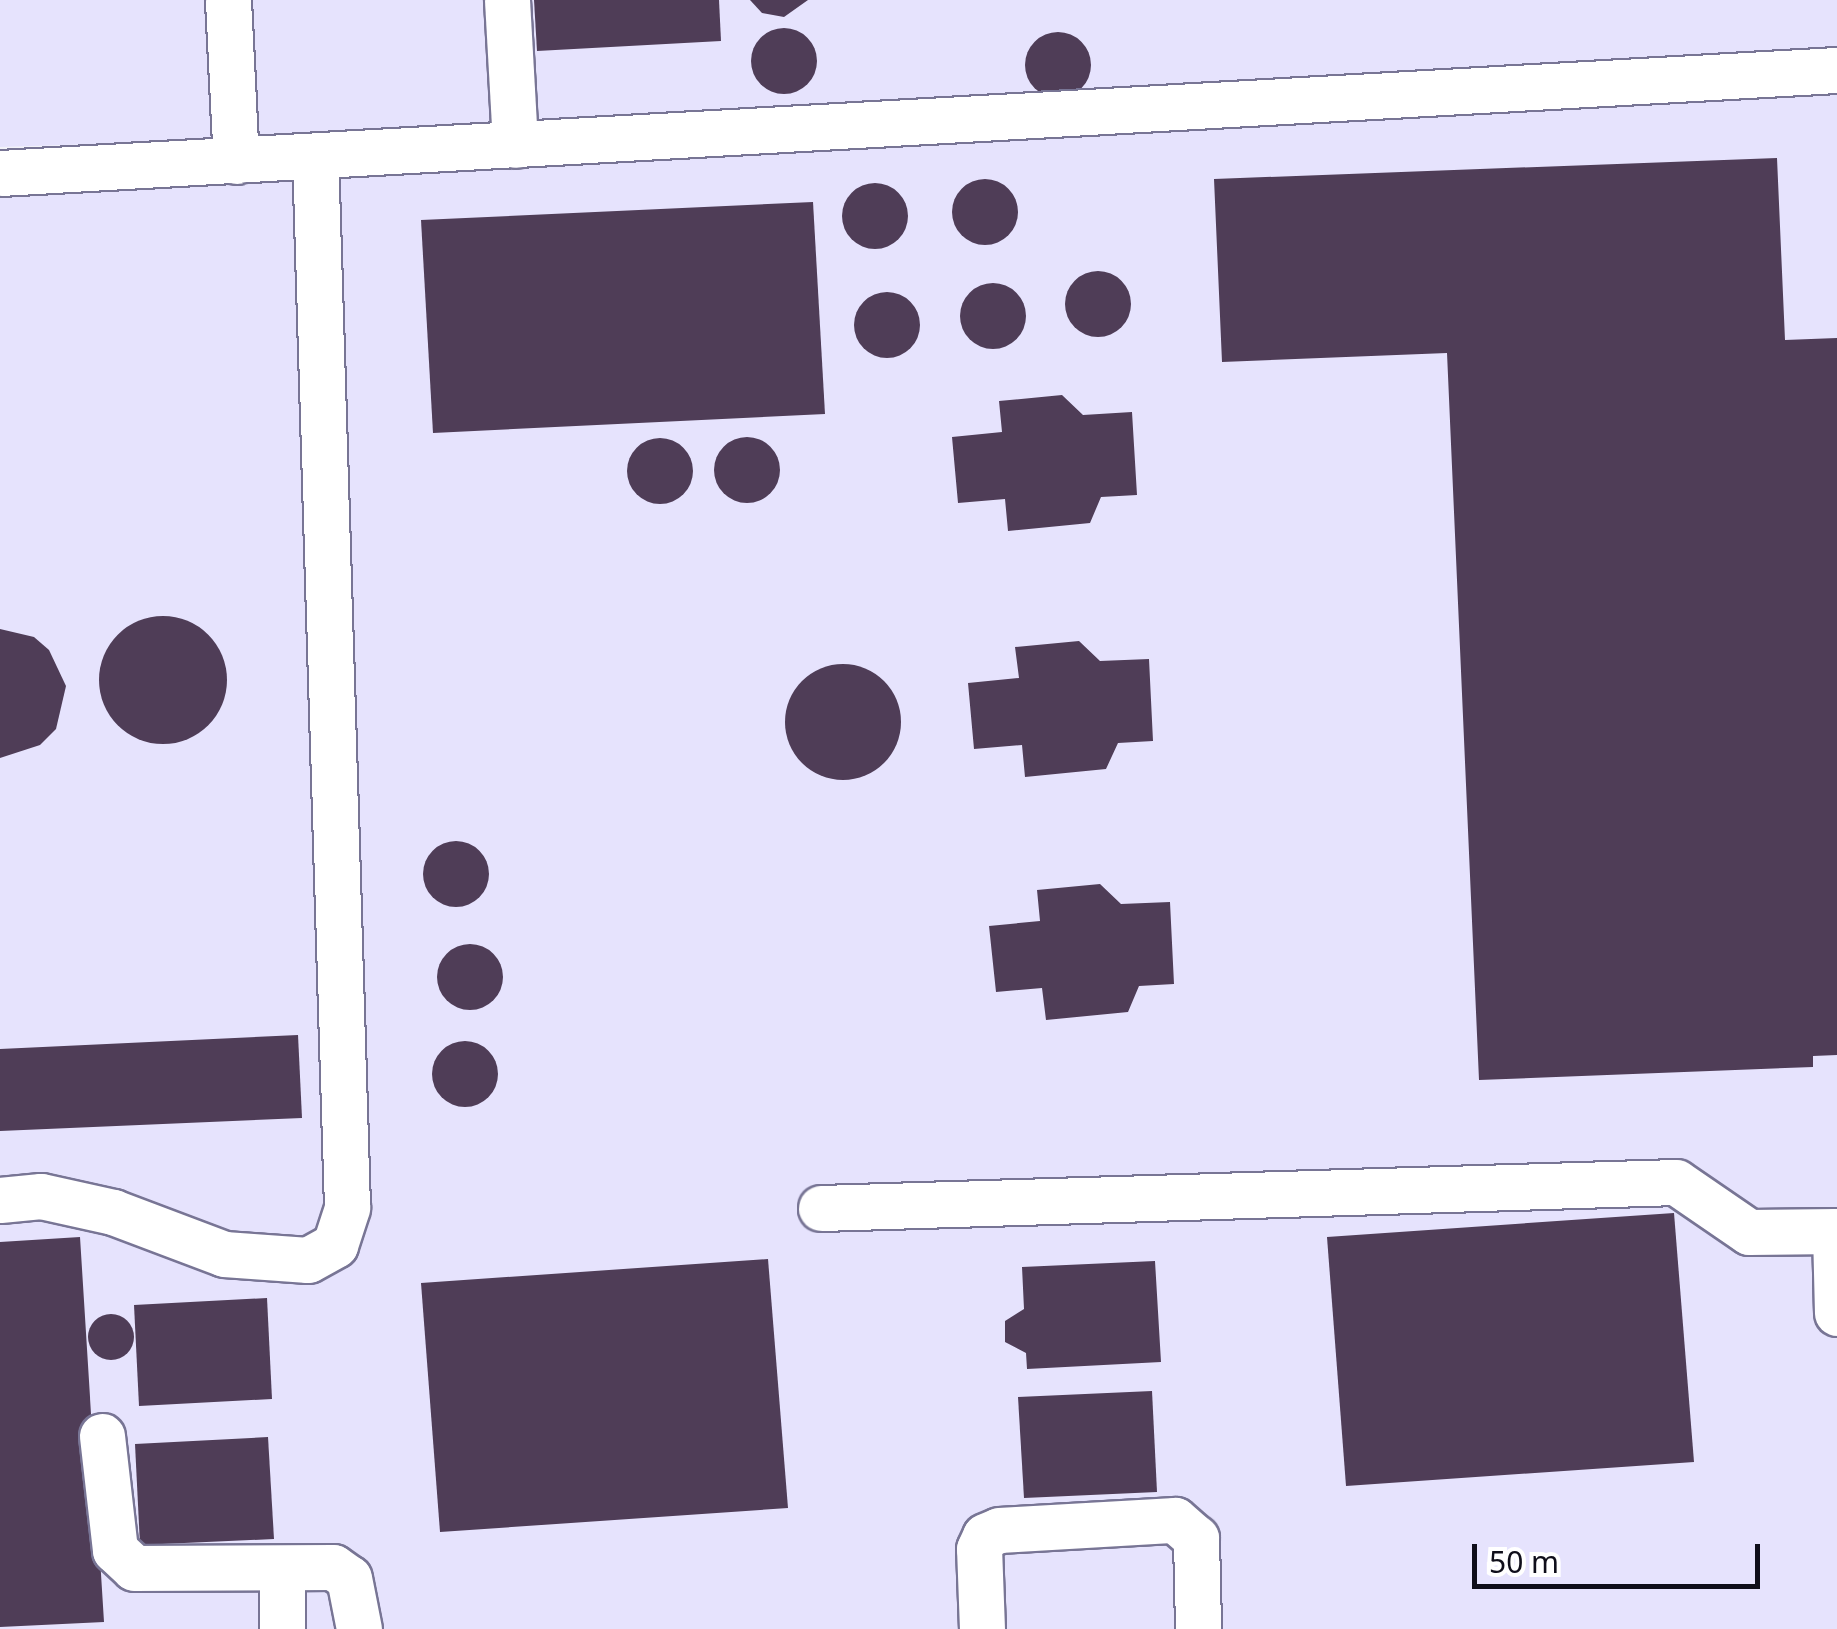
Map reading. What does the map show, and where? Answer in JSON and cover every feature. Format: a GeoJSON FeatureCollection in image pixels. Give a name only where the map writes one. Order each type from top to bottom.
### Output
{"type":"FeatureCollection","features":[{"type":"Feature","properties":{"kind":"lane"},"geometry":{"type":"LineString","coordinates":[[228,0],[236,160]]}},
{"type":"Feature","properties":{"kind":"lane"},"geometry":{"type":"LineString","coordinates":[[507,0],[515,145]]}},
{"type":"Feature","properties":{"kind":"lane"},"geometry":{"type":"LineString","coordinates":[[0,173],[1837,70]]}},
{"type":"Feature","properties":{"kind":"lane"},"geometry":{"type":"LineString","coordinates":[[0,1200],[41,1196],[113,1212],[224,1254],[308,1260],[335,1245],[346,1208],[315,156]]}},
{"type":"Feature","properties":{"kind":"lane"},"geometry":{"type":"LineString","coordinates":[[821,1208],[1676,1182],[1749,1232],[1836,1231],[1837,1314]]}},
{"type":"Feature","properties":{"kind":"lane"},"geometry":{"type":"LineString","coordinates":[[102,1436],[115,1550],[134,1568],[282,1571],[333,1567],[348,1578],[358,1629]]}},
{"type":"Feature","properties":{"kind":"lane"},"geometry":{"type":"LineString","coordinates":[[982,1629],[979,1549],[984,1536],[999,1530],[1175,1520],[1196,1538],[1198,1629]]}},
{"type":"Feature","properties":{"kind":"lane"},"geometry":{"type":"LineString","coordinates":[[282,1571],[282,1629]]}},
{"type":"Feature","properties":{"kind":"shaded area"},"geometry":{"type":"Polygon","coordinates":[[[0,0],[211,0],[221,140],[0,147],[0,0]]]}},
{"type":"Feature","properties":{"kind":"shaded area"},"geometry":{"type":"Polygon","coordinates":[[[248,0],[1837,0],[1837,1629],[0,1629],[0,175],[260,163],[248,0]]]}},
{"type":"Feature","properties":{"kind":"building"},"geometry":{"type":"Polygon","coordinates":[[[534,0],[719,0],[721,41],[537,51],[534,0]]]}},
{"type":"Feature","properties":{"kind":"building"},"geometry":{"type":"Polygon","coordinates":[[[750,0],[808,0],[784,17],[762,13],[750,0]]]}},
{"type":"Feature","properties":{"kind":"building"},"geometry":{"type":"Polygon","coordinates":[[[784,28],[808,37],[817,61],[808,85],[784,94],[760,85],[751,61],[760,37],[784,28]]]}},
{"type":"Feature","properties":{"kind":"building"},"geometry":{"type":"Polygon","coordinates":[[[1058,32],[1081,42],[1091,65],[1081,88],[1058,98],[1035,88],[1025,65],[1035,42],[1058,32]]]}},
{"type":"Feature","properties":{"kind":"building"},"geometry":{"type":"Polygon","coordinates":[[[1777,158],[1785,340],[1837,338],[1837,1055],[1813,1056],[1813,1067],[1479,1080],[1447,353],[1222,362],[1214,179],[1777,158]]]}},
{"type":"Feature","properties":{"kind":"building"},"geometry":{"type":"Polygon","coordinates":[[[985,179],[1009,188],[1018,212],[1009,236],[985,245],[961,236],[952,212],[961,188],[985,179]]]}},
{"type":"Feature","properties":{"kind":"building"},"geometry":{"type":"Polygon","coordinates":[[[875,183],[899,192],[908,216],[899,240],[875,249],[851,240],[842,216],[851,192],[875,183]]]}},
{"type":"Feature","properties":{"kind":"building"},"geometry":{"type":"Polygon","coordinates":[[[813,202],[825,414],[433,433],[421,220],[813,202]]]}},
{"type":"Feature","properties":{"kind":"building"},"geometry":{"type":"Polygon","coordinates":[[[1098,271],[1122,280],[1131,304],[1122,328],[1098,337],[1074,328],[1065,304],[1074,280],[1098,271]]]}},
{"type":"Feature","properties":{"kind":"building"},"geometry":{"type":"Polygon","coordinates":[[[993,283],[1017,292],[1026,316],[1017,340],[993,349],[969,340],[960,316],[969,292],[993,283]]]}},
{"type":"Feature","properties":{"kind":"building"},"geometry":{"type":"Polygon","coordinates":[[[887,292],[911,301],[920,325],[911,349],[887,358],[863,349],[854,325],[863,301],[887,292]]]}},
{"type":"Feature","properties":{"kind":"building"},"geometry":{"type":"Polygon","coordinates":[[[1062,395],[1083,415],[1132,412],[1137,495],[1101,497],[1090,523],[1008,531],[1005,499],[958,503],[952,437],[1002,432],[999,401],[1062,395]]]}},
{"type":"Feature","properties":{"kind":"building"},"geometry":{"type":"Polygon","coordinates":[[[747,437],[771,446],[780,470],[771,494],[747,503],[723,494],[714,470],[723,446],[747,437]]]}},
{"type":"Feature","properties":{"kind":"building"},"geometry":{"type":"Polygon","coordinates":[[[660,438],[684,447],[693,471],[684,495],[660,504],[636,495],[627,471],[636,447],[660,438]]]}},
{"type":"Feature","properties":{"kind":"building"},"geometry":{"type":"Polygon","coordinates":[[[163,616],[188,621],[209,634],[222,655],[227,680],[222,705],[209,726],[188,739],[163,744],[138,739],[117,726],[104,705],[99,680],[104,655],[117,634],[138,621],[163,616]]]}},
{"type":"Feature","properties":{"kind":"building"},"geometry":{"type":"Polygon","coordinates":[[[0,629],[34,637],[49,650],[66,686],[56,729],[40,745],[0,758],[0,629]]]}},
{"type":"Feature","properties":{"kind":"building"},"geometry":{"type":"Polygon","coordinates":[[[1079,641],[1100,661],[1149,659],[1153,741],[1118,743],[1106,769],[1025,777],[1022,745],[974,749],[968,683],[1019,678],[1015,647],[1079,641]]]}},
{"type":"Feature","properties":{"kind":"building"},"geometry":{"type":"Polygon","coordinates":[[[843,664],[865,668],[884,681],[897,700],[901,722],[897,744],[884,763],[865,776],[843,780],[821,776],[802,763],[789,744],[785,722],[789,700],[802,681],[821,668],[843,664]]]}},
{"type":"Feature","properties":{"kind":"building"},"geometry":{"type":"Polygon","coordinates":[[[456,841],[480,850],[489,874],[480,898],[456,907],[432,898],[423,874],[432,850],[456,841]]]}},
{"type":"Feature","properties":{"kind":"building"},"geometry":{"type":"Polygon","coordinates":[[[1100,884],[1121,904],[1170,902],[1174,984],[1139,986],[1128,1012],[1046,1020],[1042,988],[996,992],[989,926],[1040,921],[1037,890],[1100,884]]]}},
{"type":"Feature","properties":{"kind":"building"},"geometry":{"type":"Polygon","coordinates":[[[470,944],[494,953],[503,977],[494,1001],[470,1010],[446,1001],[437,977],[446,953],[470,944]]]}},
{"type":"Feature","properties":{"kind":"building"},"geometry":{"type":"Polygon","coordinates":[[[298,1035],[302,1118],[0,1131],[0,1049],[298,1035]]]}},
{"type":"Feature","properties":{"kind":"building"},"geometry":{"type":"Polygon","coordinates":[[[465,1041],[489,1050],[498,1074],[489,1098],[465,1107],[441,1098],[432,1074],[441,1050],[465,1041]]]}},
{"type":"Feature","properties":{"kind":"building"},"geometry":{"type":"Polygon","coordinates":[[[1674,1213],[1694,1462],[1346,1486],[1327,1237],[1674,1213]]]}},
{"type":"Feature","properties":{"kind":"building"},"geometry":{"type":"Polygon","coordinates":[[[80,1237],[104,1622],[0,1627],[0,1242],[80,1237]]]}},
{"type":"Feature","properties":{"kind":"building"},"geometry":{"type":"Polygon","coordinates":[[[768,1259],[788,1508],[440,1532],[421,1283],[768,1259]]]}},
{"type":"Feature","properties":{"kind":"building"},"geometry":{"type":"Polygon","coordinates":[[[1155,1261],[1161,1362],[1027,1369],[1026,1353],[1005,1342],[1005,1321],[1024,1309],[1022,1267],[1155,1261]]]}},
{"type":"Feature","properties":{"kind":"building"},"geometry":{"type":"Polygon","coordinates":[[[267,1298],[272,1399],[139,1406],[134,1305],[267,1298]]]}},
{"type":"Feature","properties":{"kind":"building"},"geometry":{"type":"Polygon","coordinates":[[[111,1314],[127,1321],[134,1337],[127,1353],[111,1360],[95,1353],[88,1337],[95,1321],[111,1314]]]}},
{"type":"Feature","properties":{"kind":"building"},"geometry":{"type":"Polygon","coordinates":[[[1152,1391],[1157,1492],[1024,1498],[1018,1397],[1152,1391]]]}},
{"type":"Feature","properties":{"kind":"building"},"geometry":{"type":"Polygon","coordinates":[[[268,1437],[274,1539],[140,1545],[135,1444],[268,1437]]]}}]}
